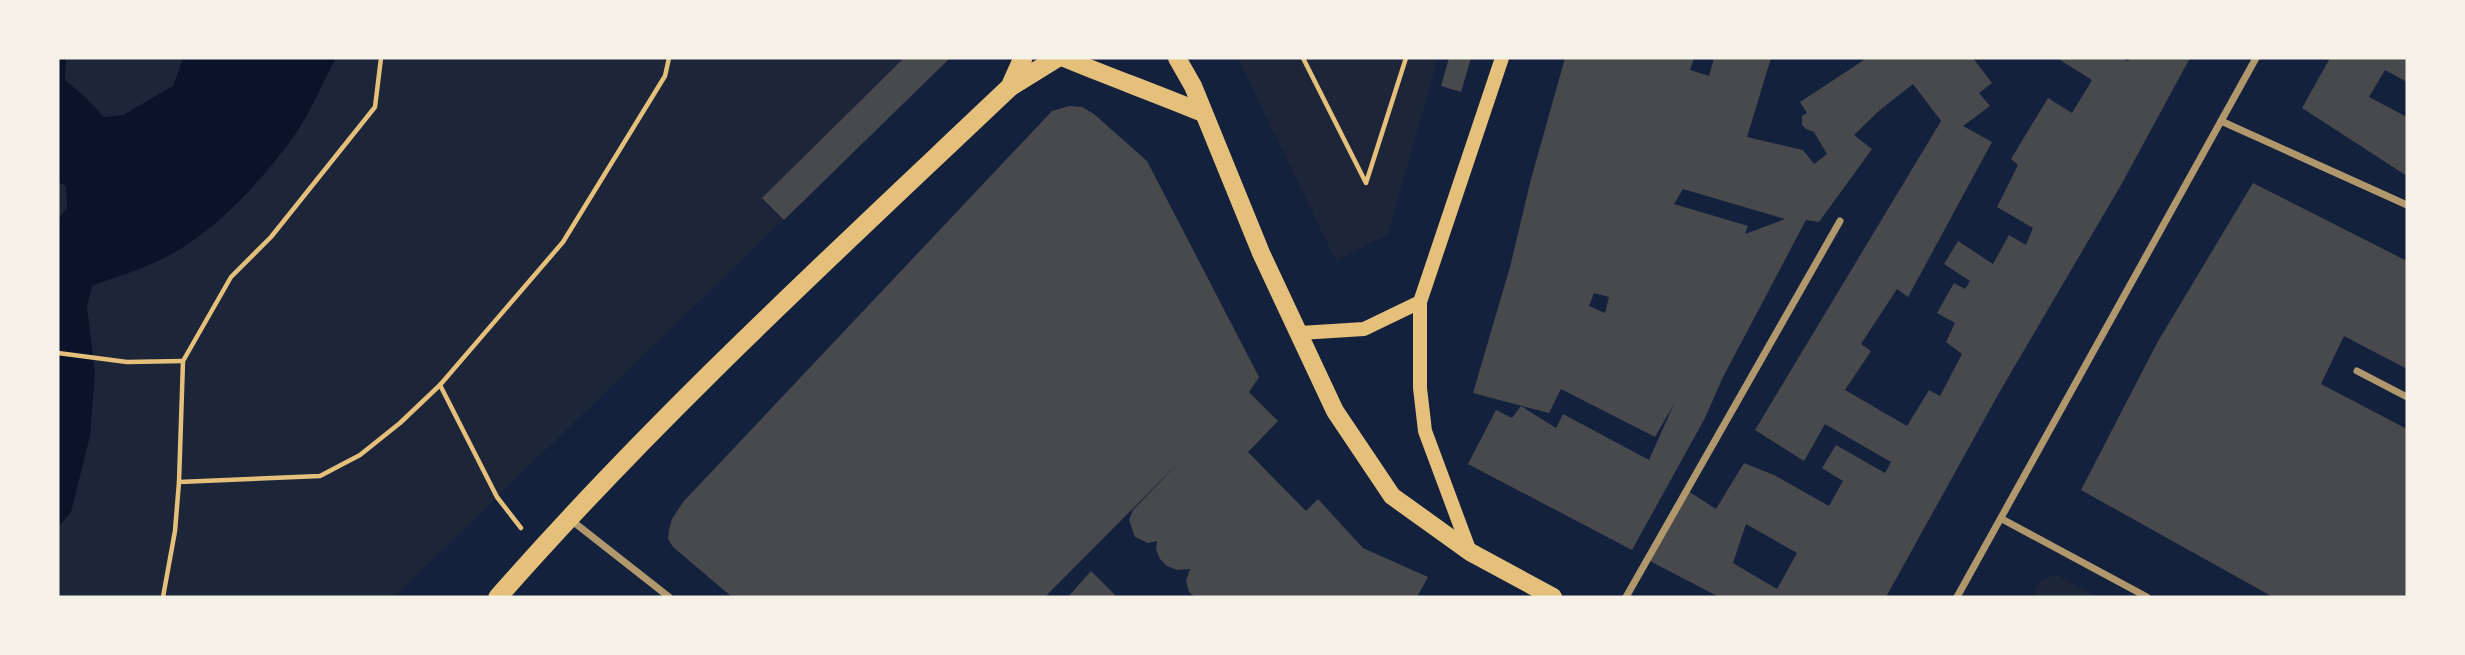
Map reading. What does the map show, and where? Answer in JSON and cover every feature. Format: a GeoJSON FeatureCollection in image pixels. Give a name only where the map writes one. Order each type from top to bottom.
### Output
{"type":"FeatureCollection","features":[{"type":"Feature","properties":{"kind":"highway"},"geometry":{"type":"LineString","coordinates":[[1010,86],[1023,58]]}},
{"type":"Feature","properties":{"kind":"highway"},"geometry":{"type":"LineString","coordinates":[[498,597],[569,518],[788,298],[1010,86],[1057,58]]}},
{"type":"Feature","properties":{"kind":"main road"},"geometry":{"type":"LineString","coordinates":[[1064,58],[1203,113]]}},
{"type":"Feature","properties":{"kind":"main road"},"geometry":{"type":"LineString","coordinates":[[1177,58],[1193,86],[1261,254],[1335,411],[1392,496],[1470,552],[1553,597]]}},
{"type":"Feature","properties":{"kind":"main road"},"geometry":{"type":"LineString","coordinates":[[1470,552],[1425,431],[1420,388],[1420,302],[1502,58]]}},
{"type":"Feature","properties":{"kind":"main road"},"geometry":{"type":"LineString","coordinates":[[1300,333],[1364,329],[1420,302]]}},
{"type":"Feature","properties":{"kind":"street"},"geometry":{"type":"LineString","coordinates":[[1957,597],[2256,58]]}},
{"type":"Feature","properties":{"kind":"street"},"geometry":{"type":"LineString","coordinates":[[2221,121],[2407,205]]}},
{"type":"Feature","properties":{"kind":"street"},"geometry":{"type":"LineString","coordinates":[[1626,597],[1840,221]]}},
{"type":"Feature","properties":{"kind":"street"},"geometry":{"type":"LineString","coordinates":[[2357,370],[2407,397]]}},
{"type":"Feature","properties":{"kind":"street"},"geometry":{"type":"LineString","coordinates":[[569,518],[669,597]]}},
{"type":"Feature","properties":{"kind":"street"},"geometry":{"type":"LineString","coordinates":[[2002,519],[2147,597]]}},
{"type":"Feature","properties":{"kind":"path"},"geometry":{"type":"LineString","coordinates":[[163,597],[175,531],[183,360],[231,277],[271,237],[375,107],[380,58]]}},
{"type":"Feature","properties":{"kind":"path"},"geometry":{"type":"LineString","coordinates":[[179,482],[320,476],[360,455],[400,423],[440,385],[563,242],[665,76],[669,58]]}},
{"type":"Feature","properties":{"kind":"path"},"geometry":{"type":"LineString","coordinates":[[1303,58],[1366,183],[1406,58]]}},
{"type":"Feature","properties":{"kind":"path"},"geometry":{"type":"LineString","coordinates":[[58,353],[127,362],[183,360]]}},
{"type":"Feature","properties":{"kind":"path"},"geometry":{"type":"LineString","coordinates":[[440,385],[497,497],[539,551]]}},
{"type":"Feature","properties":{"kind":"shaded area"},"geometry":{"type":"Polygon","coordinates":[[[58,58],[950,58],[394,597],[58,597],[58,58]]]}},
{"type":"Feature","properties":{"kind":"shaded area"},"geometry":{"type":"Polygon","coordinates":[[[58,58],[66,58],[65,80],[104,117],[123,115],[173,86],[182,61],[180,58],[336,58],[296,133],[254,186],[221,218],[166,257],[92,286],[87,306],[95,373],[90,436],[71,512],[58,527],[58,219],[67,208],[66,186],[58,182],[58,58]]]}},
{"type":"Feature","properties":{"kind":"shaded area"},"geometry":{"type":"Polygon","coordinates":[[[1238,58],[1438,58],[1388,234],[1336,261],[1238,58]]]}},
{"type":"Feature","properties":{"kind":"shaded area"},"geometry":{"type":"Polygon","coordinates":[[[2054,575],[2098,597],[2032,597],[2041,581],[2054,575]]]}},
{"type":"Feature","properties":{"kind":"building"},"geometry":{"type":"Polygon","coordinates":[[[904,58],[950,58],[784,220],[762,198],[904,58]]]}},
{"type":"Feature","properties":{"kind":"building"},"geometry":{"type":"Polygon","coordinates":[[[1449,58],[1471,58],[1461,92],[1441,86],[1449,58]]]}},
{"type":"Feature","properties":{"kind":"building"},"geometry":{"type":"Polygon","coordinates":[[[1565,58],[1694,58],[1690,70],[1709,76],[1714,58],[1771,58],[1747,137],[1803,150],[1814,164],[1827,154],[1814,132],[1802,125],[1802,116],[1807,113],[1800,102],[1867,58],[1973,58],[1992,83],[1979,93],[1990,106],[1963,126],[1992,142],[1908,297],[1897,289],[1861,344],[1871,351],[1845,390],[1907,426],[1929,390],[1940,396],[1962,354],[1946,342],[1955,323],[1937,313],[1954,283],[1965,289],[1970,281],[1944,264],[1958,241],[1993,264],[2009,235],[2026,245],[2033,228],[1997,207],[2018,165],[2011,159],[2048,98],[2072,113],[2092,80],[2057,58],[2122,58],[2128,61],[2130,58],[2190,58],[2121,185],[1999,393],[1886,597],[1719,597],[1648,560],[1688,491],[1716,509],[1744,463],[1774,475],[1829,506],[1843,481],[1822,468],[1836,445],[1885,473],[1891,462],[1825,424],[1804,461],[1755,430],[1941,121],[1913,84],[1854,135],[1872,149],[1819,222],[1806,220],[1723,377],[1705,418],[1632,550],[1468,464],[1496,410],[1512,418],[1521,406],[1556,428],[1563,414],[1649,460],[1674,404],[1655,437],[1561,389],[1549,413],[1473,393],[1510,267],[1565,58]],[[1683,189],[1674,204],[1748,226],[1745,234],[1785,219],[1683,189]],[[1594,293],[1589,306],[1605,313],[1609,297],[1594,293]],[[1746,524],[1733,563],[1777,589],[1797,553],[1746,524]]]}},
{"type":"Feature","properties":{"kind":"building"},"geometry":{"type":"Polygon","coordinates":[[[2330,58],[2407,58],[2407,82],[2385,70],[2369,97],[2407,117],[2407,176],[2302,108],[2330,58]]]}},
{"type":"Feature","properties":{"kind":"building"},"geometry":{"type":"Polygon","coordinates":[[[1069,106],[1082,107],[1094,114],[1147,161],[1259,377],[1249,392],[1278,421],[1248,452],[1306,511],[1318,499],[1363,548],[1428,577],[1417,597],[1195,597],[1189,592],[1186,581],[1190,569],[1177,570],[1167,566],[1156,549],[1157,541],[1148,543],[1135,537],[1129,520],[1133,510],[1181,460],[1045,597],[732,597],[673,547],[668,539],[669,530],[672,519],[683,502],[1052,111],[1069,106]]]}},
{"type":"Feature","properties":{"kind":"building"},"geometry":{"type":"Polygon","coordinates":[[[2253,183],[2407,261],[2407,369],[2344,336],[2321,384],[2407,429],[2407,597],[2273,597],[2081,490],[2157,343],[2253,183]]]}},
{"type":"Feature","properties":{"kind":"building"},"geometry":{"type":"Polygon","coordinates":[[[1091,571],[1117,597],[1068,597],[1091,571]]]}}]}
